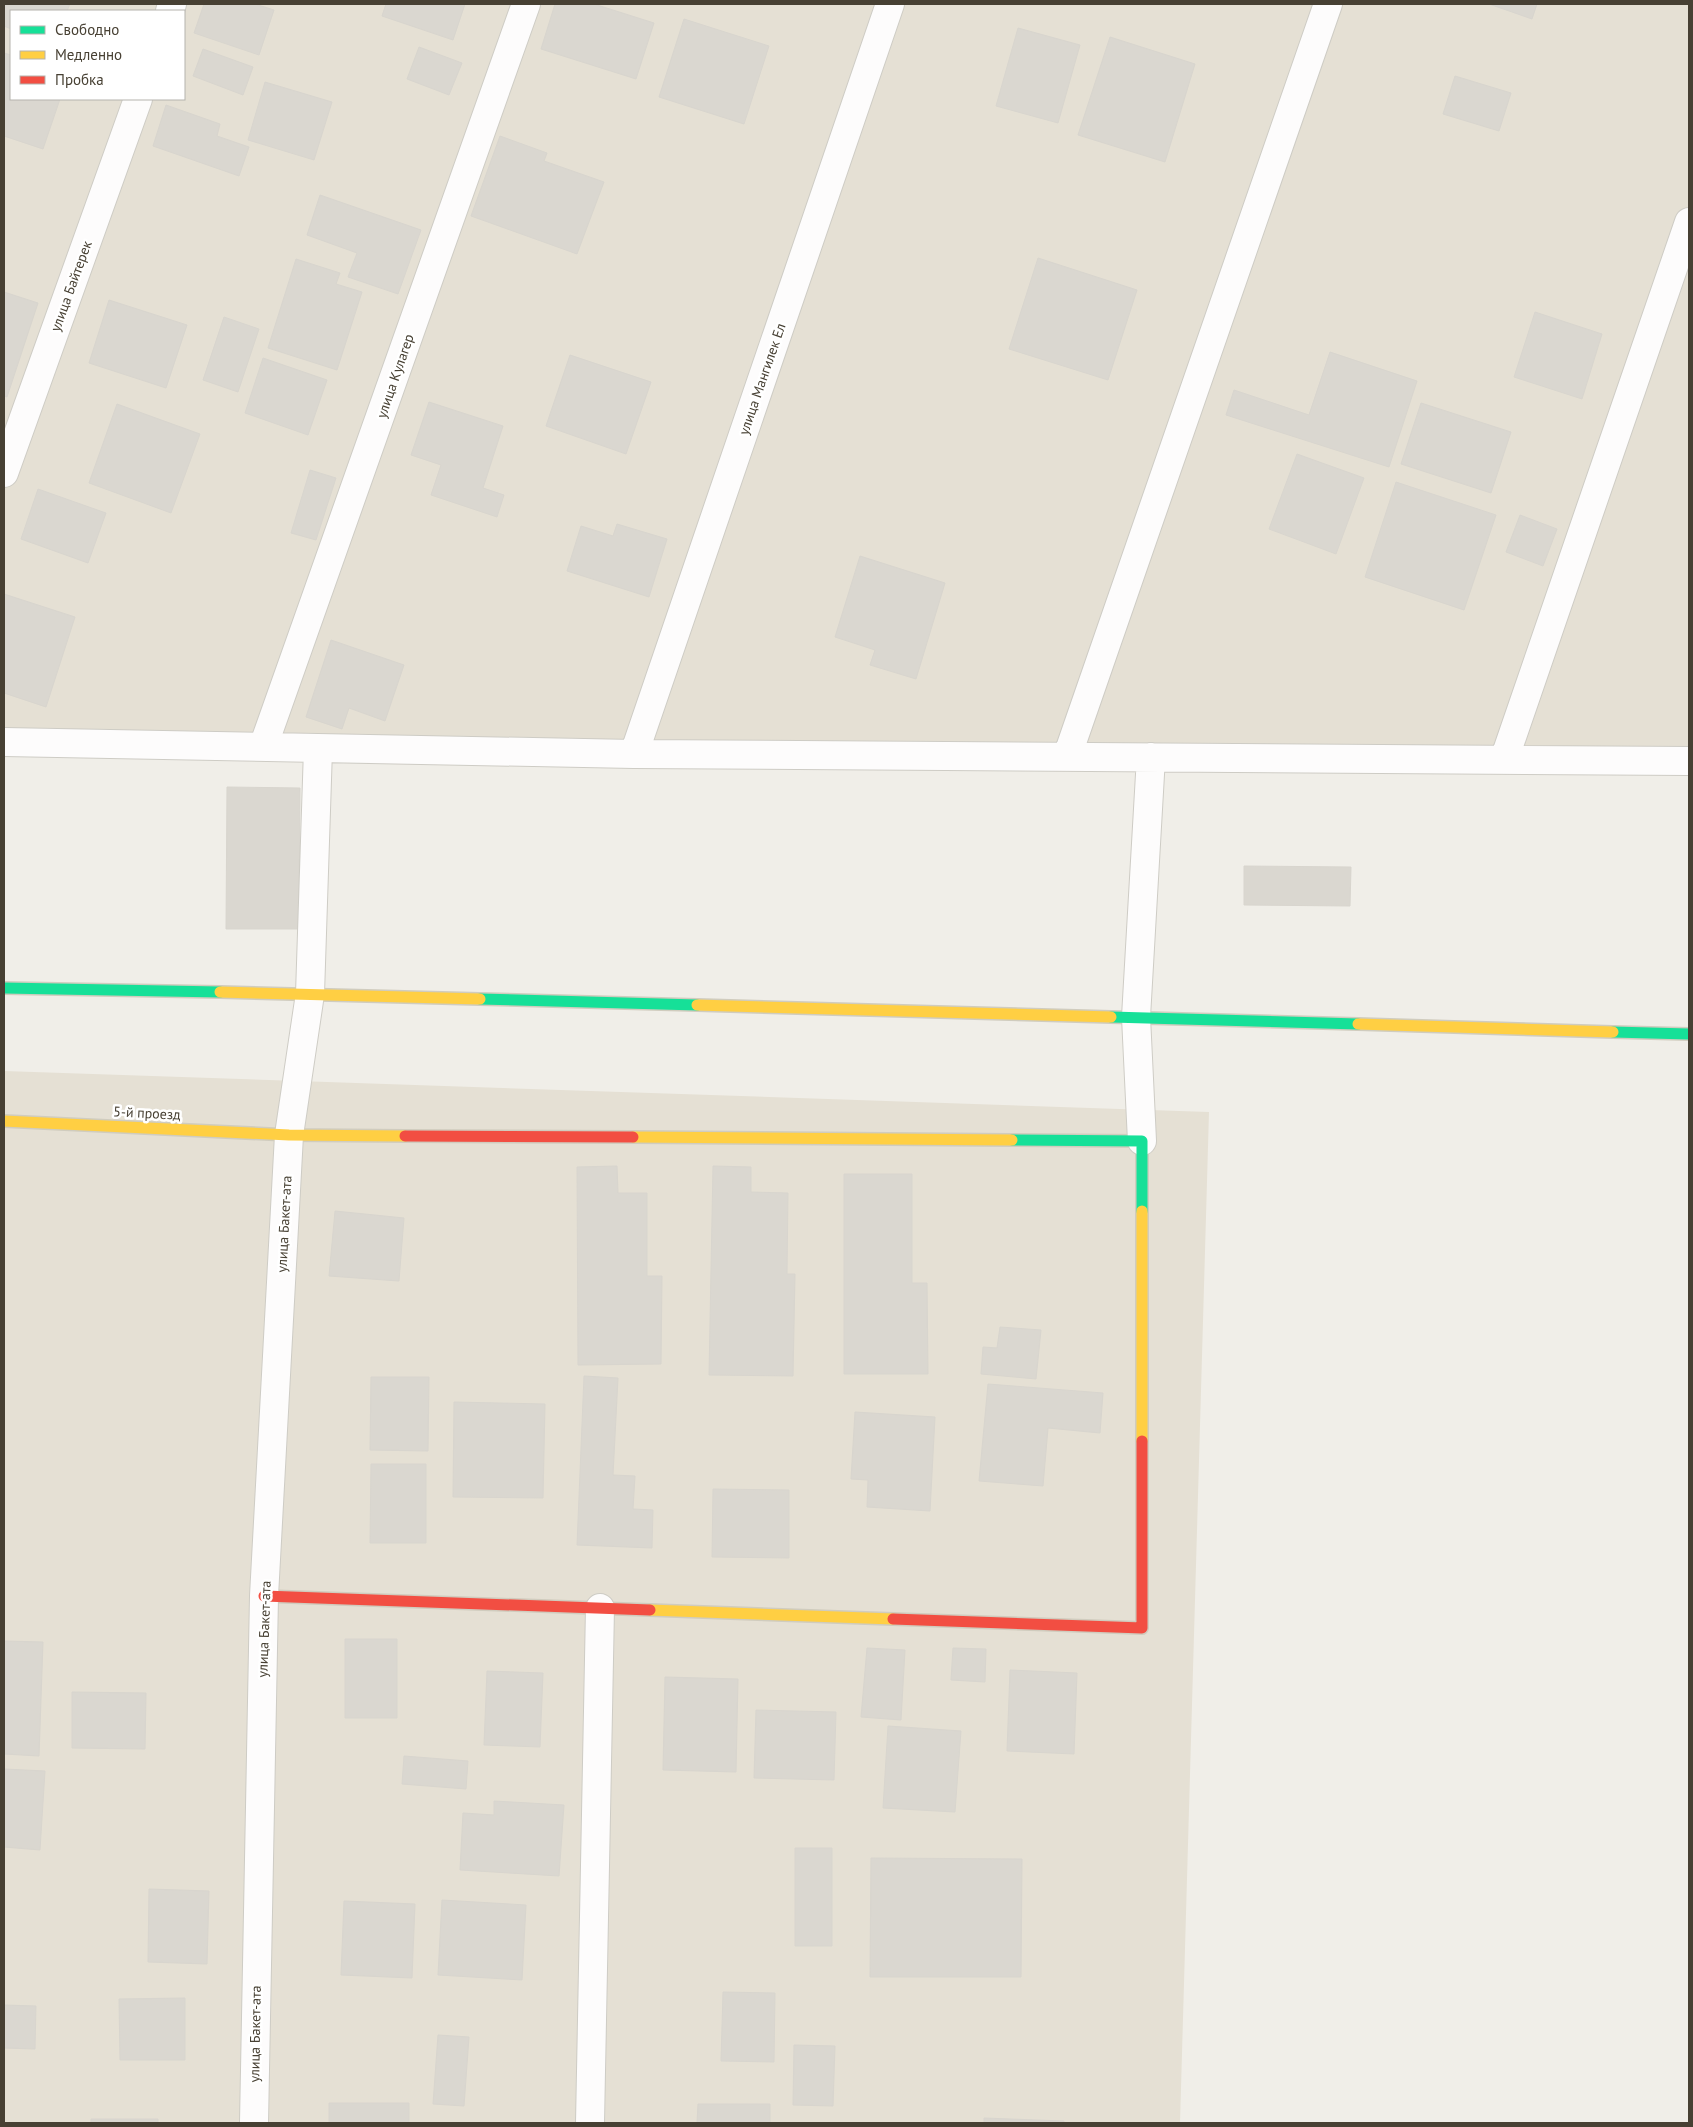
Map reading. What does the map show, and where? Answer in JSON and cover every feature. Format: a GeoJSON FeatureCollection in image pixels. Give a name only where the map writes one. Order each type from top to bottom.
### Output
{"type":"FeatureCollection","features":[{"type":"Feature","properties":{"kind":"street","name":"улица Кулагер"},"geometry":{"type":"LineString","coordinates":[[263,747],[526,4]]}},
{"type":"Feature","properties":{"kind":"street","name":"улица Мангилек Ел"},"geometry":{"type":"LineString","coordinates":[[634,754],[890,4]]}},
{"type":"Feature","properties":{"kind":"street"},"geometry":{"type":"LineString","coordinates":[[1067,757],[1328,4]]}},
{"type":"Feature","properties":{"kind":"street","name":"улица Байтерек"},"geometry":{"type":"LineString","coordinates":[[4,473],[138,100]]}},
{"type":"Feature","properties":{"kind":"street"},"geometry":{"type":"LineString","coordinates":[[1504,760],[1689,222]]}},
{"type":"Feature","properties":{"kind":"street"},"geometry":{"type":"LineString","coordinates":[[4,742],[634,754],[1689,761]]}},
{"type":"Feature","properties":{"kind":"street","name":"улица Бакет-ата"},"geometry":{"type":"LineString","coordinates":[[254,2123],[264,1596],[289,1135],[310,994],[318,748]]}},
{"type":"Feature","properties":{"kind":"street"},"geometry":{"type":"LineString","coordinates":[[264,1596],[1142,1628],[1142,1141],[1136,1017],[1151,758]]}},
{"type":"Feature","properties":{"kind":"street"},"geometry":{"type":"LineString","coordinates":[[4,988],[310,994],[1689,1034]]}},
{"type":"Feature","properties":{"kind":"street","name":"5-й проезд"},"geometry":{"type":"LineString","coordinates":[[4,1122],[289,1135],[1142,1141]]}},
{"type":"Feature","properties":{"kind":"street"},"geometry":{"type":"LineString","coordinates":[[590,2123],[600,1608]]}},
{"type":"Feature","properties":{"kind":"shaded area"},"geometry":{"type":"Polygon","coordinates":[[[4,4],[1689,4],[1689,767],[4,754],[4,4]]]}},
{"type":"Feature","properties":{"kind":"shaded area"},"geometry":{"type":"Polygon","coordinates":[[[4,1071],[1209,1112],[1180,2123],[4,2123],[4,1071]]]}},
{"type":"Feature","properties":{"kind":"building"},"geometry":{"type":"Polygon","coordinates":[[[4,4],[70,4],[67,10],[10,10],[10,29],[4,26],[4,4]]]}},
{"type":"Feature","properties":{"kind":"building"},"geometry":{"type":"Polygon","coordinates":[[[204,4],[255,4],[274,10],[259,55],[194,33],[204,4]]]}},
{"type":"Feature","properties":{"kind":"building"},"geometry":{"type":"Polygon","coordinates":[[[386,4],[465,4],[453,40],[382,16],[386,4]]]}},
{"type":"Feature","properties":{"kind":"building"},"geometry":{"type":"Polygon","coordinates":[[[555,4],[594,4],[654,23],[636,79],[541,49],[555,4]]]}},
{"type":"Feature","properties":{"kind":"building"},"geometry":{"type":"Polygon","coordinates":[[[1489,4],[1537,4],[1532,19],[1489,4]]]}},
{"type":"Feature","properties":{"kind":"building"},"geometry":{"type":"Polygon","coordinates":[[[684,19],[769,46],[744,124],[659,97],[684,19]]]}},
{"type":"Feature","properties":{"kind":"building"},"geometry":{"type":"Polygon","coordinates":[[[1018,28],[1080,45],[1058,123],[996,106],[1018,28]]]}},
{"type":"Feature","properties":{"kind":"building"},"geometry":{"type":"Polygon","coordinates":[[[1110,37],[1195,64],[1165,162],[1078,135],[1110,37]]]}},
{"type":"Feature","properties":{"kind":"building"},"geometry":{"type":"Polygon","coordinates":[[[419,47],[462,63],[449,95],[407,79],[419,47]]]}},
{"type":"Feature","properties":{"kind":"building"},"geometry":{"type":"Polygon","coordinates":[[[203,49],[253,67],[243,95],[193,76],[203,49]]]}},
{"type":"Feature","properties":{"kind":"building"},"geometry":{"type":"Polygon","coordinates":[[[4,53],[10,55],[10,100],[60,100],[43,149],[4,136],[4,53]]]}},
{"type":"Feature","properties":{"kind":"building"},"geometry":{"type":"Polygon","coordinates":[[[1455,76],[1511,93],[1499,131],[1443,114],[1455,76]]]}},
{"type":"Feature","properties":{"kind":"building"},"geometry":{"type":"Polygon","coordinates":[[[265,82],[332,102],[314,160],[248,140],[265,82]]]}},
{"type":"Feature","properties":{"kind":"building"},"geometry":{"type":"Polygon","coordinates":[[[166,105],[220,124],[217,136],[249,147],[239,176],[153,146],[166,105]]]}},
{"type":"Feature","properties":{"kind":"building"},"geometry":{"type":"Polygon","coordinates":[[[500,136],[547,153],[544,161],[604,182],[577,254],[471,216],[500,136]]]}},
{"type":"Feature","properties":{"kind":"building"},"geometry":{"type":"Polygon","coordinates":[[[320,195],[421,230],[398,294],[348,277],[357,253],[307,235],[320,195]]]}},
{"type":"Feature","properties":{"kind":"building"},"geometry":{"type":"Polygon","coordinates":[[[1038,258],[1137,290],[1108,380],[1009,349],[1038,258]]]}},
{"type":"Feature","properties":{"kind":"building"},"geometry":{"type":"Polygon","coordinates":[[[296,259],[340,273],[336,284],[362,292],[337,370],[268,348],[296,259]]]}},
{"type":"Feature","properties":{"kind":"building"},"geometry":{"type":"Polygon","coordinates":[[[4,292],[38,303],[7,397],[4,396],[4,292]]]}},
{"type":"Feature","properties":{"kind":"building"},"geometry":{"type":"Polygon","coordinates":[[[109,300],[187,325],[166,388],[89,363],[109,300]]]}},
{"type":"Feature","properties":{"kind":"building"},"geometry":{"type":"Polygon","coordinates":[[[1535,312],[1602,334],[1582,399],[1514,377],[1535,312]]]}},
{"type":"Feature","properties":{"kind":"building"},"geometry":{"type":"Polygon","coordinates":[[[224,317],[259,329],[238,392],[203,380],[224,317]]]}},
{"type":"Feature","properties":{"kind":"building"},"geometry":{"type":"Polygon","coordinates":[[[1330,352],[1417,381],[1389,467],[1226,415],[1234,390],[1309,415],[1330,352]]]}},
{"type":"Feature","properties":{"kind":"building"},"geometry":{"type":"Polygon","coordinates":[[[570,355],[651,382],[626,454],[546,426],[570,355]]]}},
{"type":"Feature","properties":{"kind":"building"},"geometry":{"type":"Polygon","coordinates":[[[263,358],[327,380],[308,435],[245,413],[263,358]]]}},
{"type":"Feature","properties":{"kind":"building"},"geometry":{"type":"Polygon","coordinates":[[[429,402],[503,426],[483,488],[504,495],[497,517],[431,495],[441,465],[411,455],[429,402]]]}},
{"type":"Feature","properties":{"kind":"building"},"geometry":{"type":"Polygon","coordinates":[[[1421,403],[1511,432],[1491,493],[1401,464],[1421,403]]]}},
{"type":"Feature","properties":{"kind":"building"},"geometry":{"type":"Polygon","coordinates":[[[117,404],[200,434],[171,513],[89,483],[117,404]]]}},
{"type":"Feature","properties":{"kind":"building"},"geometry":{"type":"Polygon","coordinates":[[[1297,454],[1364,478],[1336,554],[1269,529],[1297,454]]]}},
{"type":"Feature","properties":{"kind":"building"},"geometry":{"type":"Polygon","coordinates":[[[310,470],[336,478],[316,540],[291,533],[310,470]]]}},
{"type":"Feature","properties":{"kind":"building"},"geometry":{"type":"Polygon","coordinates":[[[1396,482],[1496,515],[1464,610],[1365,577],[1396,482]]]}},
{"type":"Feature","properties":{"kind":"building"},"geometry":{"type":"Polygon","coordinates":[[[38,489],[106,513],[88,563],[21,539],[38,489]]]}},
{"type":"Feature","properties":{"kind":"building"},"geometry":{"type":"Polygon","coordinates":[[[1520,515],[1557,529],[1543,566],[1506,552],[1520,515]]]}},
{"type":"Feature","properties":{"kind":"building"},"geometry":{"type":"Polygon","coordinates":[[[617,524],[667,539],[649,597],[567,571],[581,526],[613,536],[617,524]]]}},
{"type":"Feature","properties":{"kind":"building"},"geometry":{"type":"Polygon","coordinates":[[[860,556],[945,583],[916,679],[870,665],[875,650],[835,637],[860,556]]]}},
{"type":"Feature","properties":{"kind":"building"},"geometry":{"type":"Polygon","coordinates":[[[4,594],[75,617],[46,707],[4,693],[4,594]]]}},
{"type":"Feature","properties":{"kind":"building"},"geometry":{"type":"Polygon","coordinates":[[[331,640],[404,665],[385,721],[349,708],[342,729],[306,717],[331,640]]]}},
{"type":"Feature","properties":{"kind":"building"},"geometry":{"type":"Polygon","coordinates":[[[227,787],[300,788],[299,929],[226,929],[227,787]]]}},
{"type":"Feature","properties":{"kind":"building"},"geometry":{"type":"Polygon","coordinates":[[[1244,866],[1351,867],[1350,906],[1244,905],[1244,866]]]}},
{"type":"Feature","properties":{"kind":"building"},"geometry":{"type":"Polygon","coordinates":[[[617,1166],[618,1193],[647,1193],[647,1276],[662,1276],[661,1364],[578,1365],[577,1167],[617,1166]]]}},
{"type":"Feature","properties":{"kind":"building"},"geometry":{"type":"Polygon","coordinates":[[[713,1166],[751,1167],[751,1192],[788,1193],[787,1274],[795,1274],[793,1376],[709,1375],[713,1166]]]}},
{"type":"Feature","properties":{"kind":"building"},"geometry":{"type":"Polygon","coordinates":[[[844,1174],[912,1174],[912,1283],[927,1283],[928,1374],[844,1374],[844,1174]]]}},
{"type":"Feature","properties":{"kind":"building"},"geometry":{"type":"Polygon","coordinates":[[[335,1211],[404,1218],[399,1281],[329,1276],[335,1211]]]}},
{"type":"Feature","properties":{"kind":"building"},"geometry":{"type":"Polygon","coordinates":[[[1000,1327],[1041,1330],[1036,1379],[981,1374],[983,1347],[997,1348],[1000,1327]]]}},
{"type":"Feature","properties":{"kind":"building"},"geometry":{"type":"Polygon","coordinates":[[[584,1376],[618,1378],[613,1475],[635,1476],[633,1509],[653,1510],[652,1548],[577,1545],[584,1376]]]}},
{"type":"Feature","properties":{"kind":"building"},"geometry":{"type":"Polygon","coordinates":[[[371,1377],[429,1377],[428,1451],[370,1450],[371,1377]]]}},
{"type":"Feature","properties":{"kind":"building"},"geometry":{"type":"Polygon","coordinates":[[[988,1384],[1103,1393],[1100,1433],[1048,1428],[1043,1486],[979,1481],[988,1384]]]}},
{"type":"Feature","properties":{"kind":"building"},"geometry":{"type":"Polygon","coordinates":[[[454,1402],[545,1404],[543,1498],[453,1497],[454,1402]]]}},
{"type":"Feature","properties":{"kind":"building"},"geometry":{"type":"Polygon","coordinates":[[[855,1412],[935,1417],[930,1511],[867,1507],[868,1480],[851,1479],[855,1412]]]}},
{"type":"Feature","properties":{"kind":"building"},"geometry":{"type":"Polygon","coordinates":[[[371,1464],[426,1464],[426,1543],[370,1543],[371,1464]]]}},
{"type":"Feature","properties":{"kind":"building"},"geometry":{"type":"Polygon","coordinates":[[[713,1489],[789,1490],[789,1558],[712,1557],[713,1489]]]}},
{"type":"Feature","properties":{"kind":"building"},"geometry":{"type":"Polygon","coordinates":[[[345,1639],[397,1639],[397,1718],[345,1718],[345,1639]]]}},
{"type":"Feature","properties":{"kind":"building"},"geometry":{"type":"Polygon","coordinates":[[[4,1641],[43,1642],[39,1756],[4,1754],[4,1641]]]}},
{"type":"Feature","properties":{"kind":"building"},"geometry":{"type":"Polygon","coordinates":[[[867,1648],[905,1650],[901,1720],[861,1717],[867,1648]]]}},
{"type":"Feature","properties":{"kind":"building"},"geometry":{"type":"Polygon","coordinates":[[[953,1648],[986,1649],[985,1682],[951,1680],[953,1648]]]}},
{"type":"Feature","properties":{"kind":"building"},"geometry":{"type":"Polygon","coordinates":[[[1010,1670],[1077,1673],[1074,1754],[1007,1751],[1010,1670]]]}},
{"type":"Feature","properties":{"kind":"building"},"geometry":{"type":"Polygon","coordinates":[[[487,1671],[543,1673],[540,1747],[484,1745],[487,1671]]]}},
{"type":"Feature","properties":{"kind":"building"},"geometry":{"type":"Polygon","coordinates":[[[665,1677],[738,1679],[736,1772],[663,1770],[665,1677]]]}},
{"type":"Feature","properties":{"kind":"building"},"geometry":{"type":"Polygon","coordinates":[[[72,1692],[146,1693],[145,1749],[72,1748],[72,1692]]]}},
{"type":"Feature","properties":{"kind":"building"},"geometry":{"type":"Polygon","coordinates":[[[756,1710],[836,1712],[834,1780],[754,1778],[756,1710]]]}},
{"type":"Feature","properties":{"kind":"building"},"geometry":{"type":"Polygon","coordinates":[[[888,1726],[961,1731],[955,1812],[883,1808],[888,1726]]]}},
{"type":"Feature","properties":{"kind":"building"},"geometry":{"type":"Polygon","coordinates":[[[404,1756],[468,1761],[466,1789],[402,1784],[404,1756]]]}},
{"type":"Feature","properties":{"kind":"building"},"geometry":{"type":"Polygon","coordinates":[[[4,1769],[45,1771],[40,1850],[4,1847],[4,1769]]]}},
{"type":"Feature","properties":{"kind":"building"},"geometry":{"type":"Polygon","coordinates":[[[494,1801],[564,1805],[559,1876],[460,1870],[463,1813],[494,1815],[494,1801]]]}},
{"type":"Feature","properties":{"kind":"building"},"geometry":{"type":"Polygon","coordinates":[[[795,1848],[832,1848],[832,1946],[795,1946],[795,1848]]]}},
{"type":"Feature","properties":{"kind":"building"},"geometry":{"type":"Polygon","coordinates":[[[871,1858],[1022,1859],[1021,1977],[870,1977],[871,1858]]]}},
{"type":"Feature","properties":{"kind":"building"},"geometry":{"type":"Polygon","coordinates":[[[149,1889],[209,1891],[207,1964],[148,1962],[149,1889]]]}},
{"type":"Feature","properties":{"kind":"building"},"geometry":{"type":"Polygon","coordinates":[[[442,1900],[526,1905],[522,1980],[438,1975],[442,1900]]]}},
{"type":"Feature","properties":{"kind":"building"},"geometry":{"type":"Polygon","coordinates":[[[344,1901],[415,1904],[412,1978],[341,1975],[344,1901]]]}},
{"type":"Feature","properties":{"kind":"building"},"geometry":{"type":"Polygon","coordinates":[[[723,1992],[775,1993],[774,2062],[721,2061],[723,1992]]]}},
{"type":"Feature","properties":{"kind":"building"},"geometry":{"type":"Polygon","coordinates":[[[185,1998],[185,2060],[120,2060],[119,1999],[185,1998]]]}},
{"type":"Feature","properties":{"kind":"building"},"geometry":{"type":"Polygon","coordinates":[[[4,2005],[36,2006],[35,2049],[4,2048],[4,2005]]]}},
{"type":"Feature","properties":{"kind":"building"},"geometry":{"type":"Polygon","coordinates":[[[438,2035],[469,2037],[464,2106],[433,2104],[438,2035]]]}},
{"type":"Feature","properties":{"kind":"building"},"geometry":{"type":"Polygon","coordinates":[[[794,2045],[835,2046],[833,2106],[793,2105],[794,2045]]]}},
{"type":"Feature","properties":{"kind":"building"},"geometry":{"type":"Polygon","coordinates":[[[329,2103],[409,2103],[409,2123],[329,2123],[329,2103]]]}},
{"type":"Feature","properties":{"kind":"building"},"geometry":{"type":"Polygon","coordinates":[[[698,2104],[770,2104],[770,2123],[697,2123],[698,2104]]]}},
{"type":"Feature","properties":{"kind":"building"},"geometry":{"type":"Polygon","coordinates":[[[984,2118],[1064,2121],[1064,2123],[984,2123],[984,2118]]]}},
{"type":"Feature","properties":{"kind":"building"},"geometry":{"type":"Polygon","coordinates":[[[91,2119],[158,2119],[158,2123],[91,2123],[91,2119]]]}},
{"type":"Feature","properties":{"kind":"traffic: fast"},"geometry":{"type":"LineString","coordinates":[[4,988],[220,992]]}},
{"type":"Feature","properties":{"kind":"traffic: fast"},"geometry":{"type":"LineString","coordinates":[[480,999],[697,1005]]}},
{"type":"Feature","properties":{"kind":"traffic: fast"},"geometry":{"type":"LineString","coordinates":[[1111,1017],[1358,1024]]}},
{"type":"Feature","properties":{"kind":"traffic: fast"},"geometry":{"type":"LineString","coordinates":[[1613,1032],[1689,1034]]}},
{"type":"Feature","properties":{"kind":"traffic: fast"},"geometry":{"type":"LineString","coordinates":[[1012,1140],[1142,1141],[1142,1211]]}},
{"type":"Feature","properties":{"kind":"traffic: slow"},"geometry":{"type":"LineString","coordinates":[[220,992],[480,999]]}},
{"type":"Feature","properties":{"kind":"traffic: slow"},"geometry":{"type":"LineString","coordinates":[[697,1005],[1111,1017]]}},
{"type":"Feature","properties":{"kind":"traffic: slow"},"geometry":{"type":"LineString","coordinates":[[1358,1024],[1613,1032]]}},
{"type":"Feature","properties":{"kind":"traffic: slow"},"geometry":{"type":"LineString","coordinates":[[4,1121],[289,1135],[405,1136]]}},
{"type":"Feature","properties":{"kind":"traffic: slow"},"geometry":{"type":"LineString","coordinates":[[633,1137],[1012,1140]]}},
{"type":"Feature","properties":{"kind":"traffic: slow"},"geometry":{"type":"LineString","coordinates":[[1142,1211],[1142,1441]]}},
{"type":"Feature","properties":{"kind":"traffic: slow"},"geometry":{"type":"LineString","coordinates":[[650,1610],[893,1619]]}},
{"type":"Feature","properties":{"kind":"traffic: jam"},"geometry":{"type":"LineString","coordinates":[[405,1136],[633,1137]]}},
{"type":"Feature","properties":{"kind":"traffic: jam"},"geometry":{"type":"LineString","coordinates":[[893,1619],[1142,1628],[1142,1441]]}},
{"type":"Feature","properties":{"kind":"traffic: jam"},"geometry":{"type":"LineString","coordinates":[[264,1596],[650,1610]]}}]}
